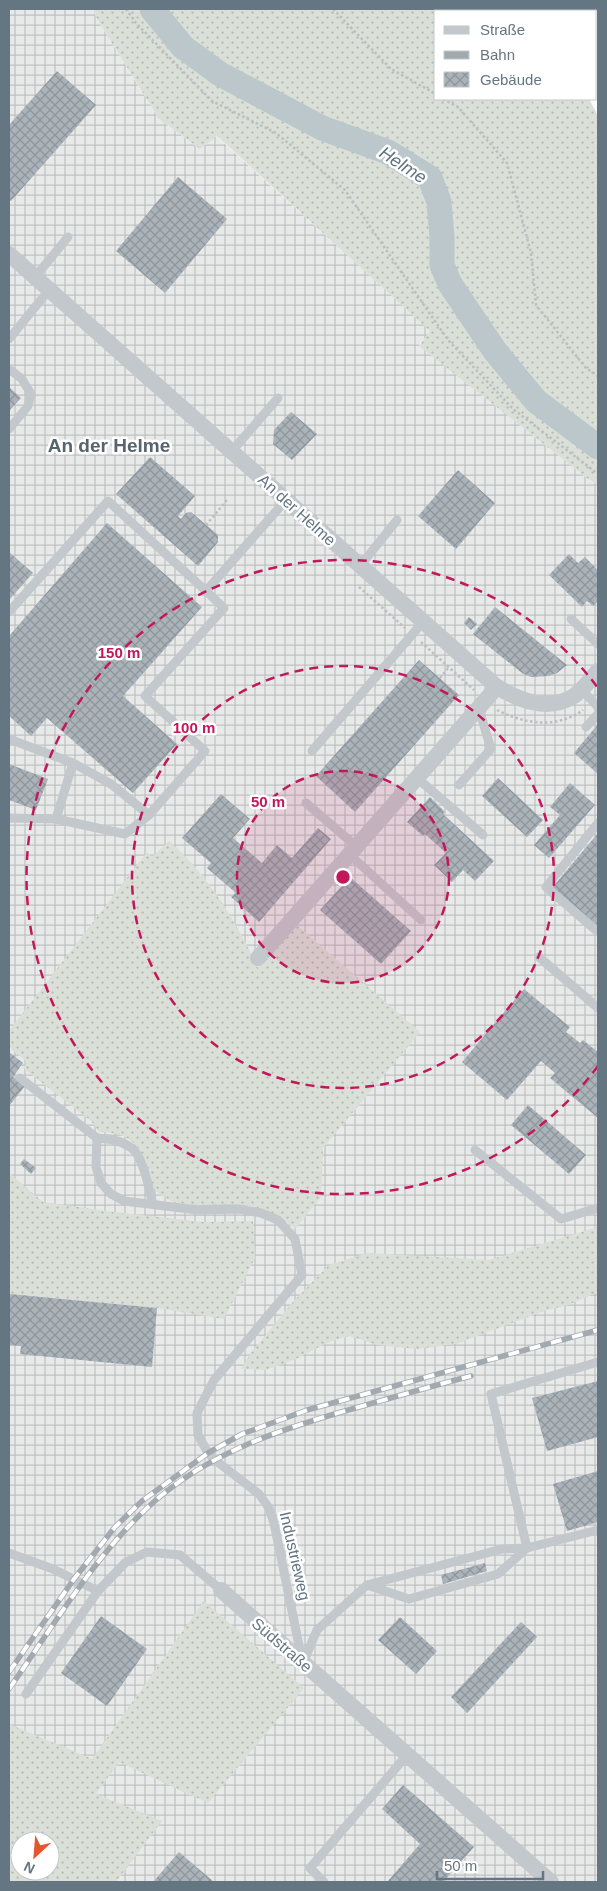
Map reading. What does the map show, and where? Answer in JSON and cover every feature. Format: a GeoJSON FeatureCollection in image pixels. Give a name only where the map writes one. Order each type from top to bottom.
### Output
{"type":"FeatureCollection","features":[{"type":"Feature","properties":{"kind":"street","name":"An der Helme"},"geometry":{"type":"LineString","coordinates":[[9,254],[497,687],[517,698],[535,703],[554,704],[575,695],[597,676]]}},
{"type":"Feature","properties":{"kind":"street"},"geometry":{"type":"LineString","coordinates":[[258,958],[497,687]]}},
{"type":"Feature","properties":{"kind":"street","name":"Südstraße"},"geometry":{"type":"LineString","coordinates":[[221,1590],[551,1882]]}},
{"type":"Feature","properties":{"kind":"lane"},"geometry":{"type":"LineString","coordinates":[[35,277],[68,237]]}},
{"type":"Feature","properties":{"kind":"lane"},"geometry":{"type":"LineString","coordinates":[[9,339],[49,290]]}},
{"type":"Feature","properties":{"kind":"lane"},"geometry":{"type":"LineString","coordinates":[[9,369],[22,379],[31,394],[28,406],[9,429]]}},
{"type":"Feature","properties":{"kind":"lane"},"geometry":{"type":"LineString","coordinates":[[231,452],[278,398]]}},
{"type":"Feature","properties":{"kind":"lane"},"geometry":{"type":"LineString","coordinates":[[206,591],[286,500]]}},
{"type":"Feature","properties":{"kind":"lane"},"geometry":{"type":"LineString","coordinates":[[9,612],[108,501],[224,608],[145,696],[205,752],[149,815],[124,834],[56,819],[9,818]]}},
{"type":"Feature","properties":{"kind":"lane"},"geometry":{"type":"LineString","coordinates":[[360,566],[397,520]]}},
{"type":"Feature","properties":{"kind":"lane"},"geometry":{"type":"LineString","coordinates":[[570,619],[598,644]]}},
{"type":"Feature","properties":{"kind":"lane"},"geometry":{"type":"LineString","coordinates":[[312,751],[423,622]]}},
{"type":"Feature","properties":{"kind":"lane"},"geometry":{"type":"LineString","coordinates":[[581,689],[598,707]]}},
{"type":"Feature","properties":{"kind":"lane"},"geometry":{"type":"LineString","coordinates":[[459,785],[491,749],[482,719],[476,711]]}},
{"type":"Feature","properties":{"kind":"lane"},"geometry":{"type":"LineString","coordinates":[[586,727],[598,714]]}},
{"type":"Feature","properties":{"kind":"lane"},"geometry":{"type":"LineString","coordinates":[[9,739],[73,763],[111,784],[149,815]]}},
{"type":"Feature","properties":{"kind":"lane"},"geometry":{"type":"LineString","coordinates":[[56,819],[73,763]]}},
{"type":"Feature","properties":{"kind":"lane"},"geometry":{"type":"LineString","coordinates":[[417,778],[483,835]]}},
{"type":"Feature","properties":{"kind":"lane"},"geometry":{"type":"LineString","coordinates":[[306,802],[421,920]]}},
{"type":"Feature","properties":{"kind":"lane"},"geometry":{"type":"LineString","coordinates":[[598,823],[546,887],[598,932]]}},
{"type":"Feature","properties":{"kind":"lane"},"geometry":{"type":"LineString","coordinates":[[539,957],[598,1008]]}},
{"type":"Feature","properties":{"kind":"lane"},"geometry":{"type":"LineString","coordinates":[[20,1078],[97,1138],[114,1139],[132,1147],[141,1162],[153,1204],[124,1201],[111,1194],[101,1183],[96,1167],[97,1138]]}},
{"type":"Feature","properties":{"kind":"lane"},"geometry":{"type":"LineString","coordinates":[[475,1150],[561,1219],[598,1208]]}},
{"type":"Feature","properties":{"kind":"lane","name":"Industrieweg"},"geometry":{"type":"LineString","coordinates":[[153,1204],[198,1210],[239,1210],[261,1213],[278,1220],[295,1239],[302,1275],[214,1380],[197,1413],[198,1435],[208,1453],[259,1494],[269,1508],[274,1523],[303,1663]]}},
{"type":"Feature","properties":{"kind":"lane"},"geometry":{"type":"LineString","coordinates":[[527,1548],[491,1394],[598,1362]]}},
{"type":"Feature","properties":{"kind":"lane"},"geometry":{"type":"LineString","coordinates":[[303,1663],[317,1630],[367,1585],[502,1549],[527,1548],[598,1530]]}},
{"type":"Feature","properties":{"kind":"lane"},"geometry":{"type":"LineString","coordinates":[[367,1585],[409,1599],[498,1574],[527,1548]]}},
{"type":"Feature","properties":{"kind":"lane","name":"Südstraße"},"geometry":{"type":"LineString","coordinates":[[26,1694],[98,1591],[126,1562],[147,1552],[180,1555],[221,1590]]}},
{"type":"Feature","properties":{"kind":"lane"},"geometry":{"type":"LineString","coordinates":[[9,1553],[53,1569],[98,1591]]}},
{"type":"Feature","properties":{"kind":"lane"},"geometry":{"type":"LineString","coordinates":[[324,1882],[310,1868],[407,1755]]}},
{"type":"Feature","properties":{"kind":"path"},"geometry":{"type":"LineString","coordinates":[[126,9],[136,22],[212,101],[276,133],[345,190],[448,340],[512,409],[598,474]]}},
{"type":"Feature","properties":{"kind":"path"},"geometry":{"type":"LineString","coordinates":[[333,9],[391,68],[434,93]]}},
{"type":"Feature","properties":{"kind":"path"},"geometry":{"type":"LineString","coordinates":[[445,100],[458,107],[507,163],[531,253],[536,305],[586,368],[598,376]]}},
{"type":"Feature","properties":{"kind":"path"},"geometry":{"type":"LineString","coordinates":[[206,525],[227,500]]}},
{"type":"Feature","properties":{"kind":"path"},"geometry":{"type":"LineString","coordinates":[[440,678],[449,667]]}},
{"type":"Feature","properties":{"kind":"shaded area"},"geometry":{"type":"Polygon","coordinates":[[[9,9],[93,9],[97,19],[159,119],[200,149],[216,136],[431,331],[419,345],[588,479],[598,484],[598,1882],[9,1882],[9,9]]]}},
{"type":"Feature","properties":{"kind":"shaded area"},"geometry":{"type":"Polygon","coordinates":[[[93,9],[544,9],[434,10],[434,100],[590,100],[597,114],[598,484],[588,479],[419,346],[430,331],[217,136],[200,149],[159,119],[97,19],[93,9]]]}},
{"type":"Feature","properties":{"kind":"shaded area"},"geometry":{"type":"Polygon","coordinates":[[[169,841],[196,869],[220,900],[258,968],[297,925],[420,1032],[323,1148],[321,1197],[295,1229],[270,1212],[251,1206],[185,1204],[172,1201],[160,1195],[152,1184],[147,1166],[135,1144],[123,1136],[99,1132],[91,1121],[23,1068],[27,1062],[9,1047],[9,1031],[147,852],[152,857],[169,841]]]}},
{"type":"Feature","properties":{"kind":"shaded area"},"geometry":{"type":"Polygon","coordinates":[[[9,1173],[43,1202],[203,1222],[253,1221],[255,1258],[224,1319],[157,1308],[9,1294],[9,1173]]]}},
{"type":"Feature","properties":{"kind":"shaded area"},"geometry":{"type":"Polygon","coordinates":[[[598,1227],[598,1292],[568,1305],[544,1311],[456,1344],[417,1349],[377,1345],[350,1336],[331,1341],[296,1359],[266,1370],[241,1369],[251,1353],[291,1304],[329,1265],[368,1253],[489,1260],[598,1227]]]}},
{"type":"Feature","properties":{"kind":"shaded area"},"geometry":{"type":"Polygon","coordinates":[[[204,1601],[304,1688],[208,1803],[119,1762],[96,1794],[162,1821],[116,1882],[9,1882],[9,1724],[92,1759],[204,1601]]]}},
{"type":"Feature","properties":{"kind":"building"},"geometry":{"type":"Polygon","coordinates":[[[57,71],[96,105],[11,201],[9,199],[9,125],[57,71]]]}},
{"type":"Feature","properties":{"kind":"building"},"geometry":{"type":"Polygon","coordinates":[[[178,177],[227,219],[165,293],[116,251],[178,177]]]}},
{"type":"Feature","properties":{"kind":"building"},"geometry":{"type":"Polygon","coordinates":[[[9,387],[21,398],[9,411],[9,387]]]}},
{"type":"Feature","properties":{"kind":"building"},"geometry":{"type":"Polygon","coordinates":[[[291,412],[317,434],[292,460],[273,444],[274,430],[291,412]]]}},
{"type":"Feature","properties":{"kind":"building"},"geometry":{"type":"Polygon","coordinates":[[[150,457],[195,496],[178,516],[181,519],[186,513],[191,512],[218,535],[218,542],[198,566],[116,494],[150,457]]]}},
{"type":"Feature","properties":{"kind":"building"},"geometry":{"type":"Polygon","coordinates":[[[458,470],[495,503],[456,549],[418,516],[458,470]]]}},
{"type":"Feature","properties":{"kind":"building"},"geometry":{"type":"Polygon","coordinates":[[[107,523],[202,607],[123,696],[177,744],[133,793],[47,718],[31,736],[9,716],[9,636],[107,523]]]}},
{"type":"Feature","properties":{"kind":"building"},"geometry":{"type":"Polygon","coordinates":[[[9,552],[33,573],[9,600],[9,552]]]}},
{"type":"Feature","properties":{"kind":"building"},"geometry":{"type":"Polygon","coordinates":[[[569,554],[578,563],[585,557],[598,570],[598,601],[593,606],[587,601],[582,607],[549,575],[569,554]]]}},
{"type":"Feature","properties":{"kind":"building"},"geometry":{"type":"Polygon","coordinates":[[[495,607],[567,665],[557,673],[548,676],[531,677],[522,673],[473,634],[495,607]]]}},
{"type":"Feature","properties":{"kind":"building"},"geometry":{"type":"Polygon","coordinates":[[[469,617],[477,624],[471,630],[464,623],[469,617]]]}},
{"type":"Feature","properties":{"kind":"building"},"geometry":{"type":"Polygon","coordinates":[[[419,660],[459,695],[355,812],[316,776],[419,660]]]}},
{"type":"Feature","properties":{"kind":"building"},"geometry":{"type":"Polygon","coordinates":[[[598,724],[598,774],[574,753],[598,724]]]}},
{"type":"Feature","properties":{"kind":"building"},"geometry":{"type":"Polygon","coordinates":[[[9,764],[48,779],[36,810],[9,800],[9,764]]]}},
{"type":"Feature","properties":{"kind":"building"},"geometry":{"type":"Polygon","coordinates":[[[498,778],[543,820],[527,837],[482,796],[498,778]]]}},
{"type":"Feature","properties":{"kind":"building"},"geometry":{"type":"Polygon","coordinates":[[[570,783],[595,805],[549,858],[534,845],[560,815],[550,807],[570,783]]]}},
{"type":"Feature","properties":{"kind":"building"},"geometry":{"type":"Polygon","coordinates":[[[221,794],[250,819],[233,838],[262,863],[277,845],[292,858],[318,828],[331,839],[259,922],[231,897],[236,893],[207,868],[211,863],[182,838],[221,794]]]}},
{"type":"Feature","properties":{"kind":"building"},"geometry":{"type":"Polygon","coordinates":[[[430,797],[445,812],[443,814],[494,861],[475,881],[463,870],[452,882],[434,865],[446,853],[425,834],[423,836],[407,822],[430,797]]]}},
{"type":"Feature","properties":{"kind":"building"},"geometry":{"type":"Polygon","coordinates":[[[598,833],[598,927],[552,888],[598,833]]]}},
{"type":"Feature","properties":{"kind":"building"},"geometry":{"type":"Polygon","coordinates":[[[350,877],[411,931],[381,964],[320,910],[350,877]]]}},
{"type":"Feature","properties":{"kind":"building"},"geometry":{"type":"Polygon","coordinates":[[[524,989],[570,1027],[566,1032],[580,1043],[583,1040],[598,1052],[598,1118],[550,1078],[555,1073],[541,1061],[507,1100],[462,1062],[524,989]]]}},
{"type":"Feature","properties":{"kind":"building"},"geometry":{"type":"Polygon","coordinates":[[[9,1052],[23,1063],[13,1077],[25,1086],[9,1106],[9,1052]]]}},
{"type":"Feature","properties":{"kind":"building"},"geometry":{"type":"Polygon","coordinates":[[[528,1105],[586,1155],[569,1174],[511,1125],[528,1105]]]}},
{"type":"Feature","properties":{"kind":"building"},"geometry":{"type":"Polygon","coordinates":[[[24,1159],[36,1168],[31,1174],[20,1164],[24,1159]]]}},
{"type":"Feature","properties":{"kind":"building"},"geometry":{"type":"Polygon","coordinates":[[[9,1294],[157,1308],[152,1367],[20,1354],[21,1346],[9,1345],[9,1294]]]}},
{"type":"Feature","properties":{"kind":"building"},"geometry":{"type":"Polygon","coordinates":[[[598,1381],[598,1437],[547,1451],[532,1398],[598,1381]]]}},
{"type":"Feature","properties":{"kind":"building"},"geometry":{"type":"Polygon","coordinates":[[[598,1471],[598,1522],[567,1531],[553,1484],[598,1471]]]}},
{"type":"Feature","properties":{"kind":"building"},"geometry":{"type":"Polygon","coordinates":[[[485,1563],[487,1571],[443,1584],[441,1575],[485,1563]]]}},
{"type":"Feature","properties":{"kind":"building"},"geometry":{"type":"Polygon","coordinates":[[[101,1616],[147,1649],[107,1706],[61,1673],[101,1616]]]}},
{"type":"Feature","properties":{"kind":"building"},"geometry":{"type":"Polygon","coordinates":[[[400,1617],[437,1651],[416,1674],[378,1640],[400,1617]]]}},
{"type":"Feature","properties":{"kind":"building"},"geometry":{"type":"Polygon","coordinates":[[[521,1622],[537,1637],[467,1713],[451,1697],[521,1622]]]}},
{"type":"Feature","properties":{"kind":"building"},"geometry":{"type":"Polygon","coordinates":[[[403,1785],[474,1847],[443,1882],[387,1882],[420,1844],[382,1809],[403,1785]]]}},
{"type":"Feature","properties":{"kind":"building"},"geometry":{"type":"Polygon","coordinates":[[[179,1852],[214,1882],[153,1882],[179,1852]]]}},
{"type":"Feature","properties":{"kind":"waterway","name":"Helme"},"geometry":{"type":"LineString","coordinates":[[152,9],[183,47],[220,74],[322,128],[388,152],[430,178],[439,202],[442,265],[450,284],[495,351],[536,401],[598,447]]}},
{"type":"Feature","properties":{"kind":"railway"},"geometry":{"type":"LineString","coordinates":[[9,1672],[74,1579],[115,1527],[142,1501],[208,1453],[242,1434],[307,1410],[598,1330]]}},
{"type":"Feature","properties":{"kind":"railway"},"geometry":{"type":"LineString","coordinates":[[9,1689],[73,1595],[108,1550],[146,1509],[195,1471],[249,1444],[307,1422],[471,1376]]}},
{"type":"Feature","properties":{"kind":"district","name":"An der Helme"},"geometry":{"type":"Point","coordinates":[109,445]}}]}
